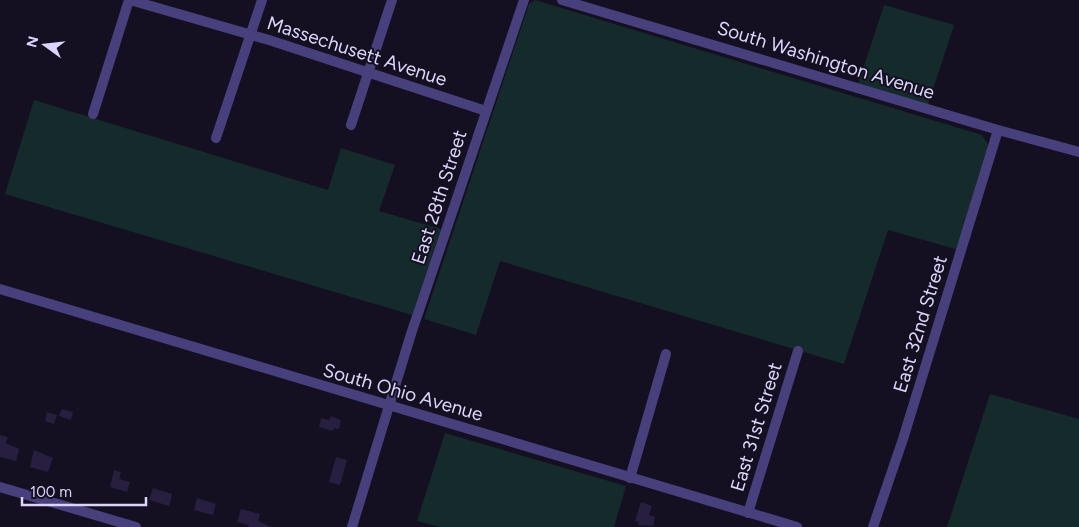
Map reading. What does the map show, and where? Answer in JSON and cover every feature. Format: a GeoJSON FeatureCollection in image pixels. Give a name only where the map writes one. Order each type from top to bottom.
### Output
{"type":"FeatureCollection","features":[{"type":"Feature","properties":{"kind":"street","name":"Massechusett Avenue"},"geometry":{"type":"LineString","coordinates":[[130,0],[250,35],[486,110]]}},
{"type":"Feature","properties":{"kind":"street"},"geometry":{"type":"LineString","coordinates":[[93,114],[130,0]]}},
{"type":"Feature","properties":{"kind":"street"},"geometry":{"type":"LineString","coordinates":[[216,138],[262,0]]}},
{"type":"Feature","properties":{"kind":"street"},"geometry":{"type":"LineString","coordinates":[[350,125],[392,0]]}},
{"type":"Feature","properties":{"kind":"street","name":"East 28th Street"},"geometry":{"type":"LineString","coordinates":[[352,527],[389,406],[524,0]]}},
{"type":"Feature","properties":{"kind":"street","name":"South Washington Avenue"},"geometry":{"type":"LineString","coordinates":[[562,0],[998,130],[1079,152]]}},
{"type":"Feature","properties":{"kind":"street","name":"East 32nd Street"},"geometry":{"type":"LineString","coordinates":[[873,527],[903,440],[998,130]]}},
{"type":"Feature","properties":{"kind":"street","name":"South Ohio Avenue"},"geometry":{"type":"LineString","coordinates":[[0,290],[797,527]]}},
{"type":"Feature","properties":{"kind":"street","name":"East 31st Street"},"geometry":{"type":"LineString","coordinates":[[748,513],[798,351]]}},
{"type":"Feature","properties":{"kind":"street"},"geometry":{"type":"LineString","coordinates":[[630,478],[666,354]]}},
{"type":"Feature","properties":{"kind":"street"},"geometry":{"type":"LineString","coordinates":[[0,487],[136,527]]}},
{"type":"Feature","properties":{"kind":"green space"},"geometry":{"type":"Polygon","coordinates":[[[535,0],[982,135],[990,147],[959,250],[888,230],[844,364],[500,261],[476,335],[424,319],[529,4],[535,0]]]}},
{"type":"Feature","properties":{"kind":"green space"},"geometry":{"type":"Polygon","coordinates":[[[884,5],[954,25],[927,108],[857,87],[884,5]]]}},
{"type":"Feature","properties":{"kind":"green space"},"geometry":{"type":"Polygon","coordinates":[[[34,100],[328,190],[341,148],[395,165],[379,211],[441,229],[412,315],[5,194],[34,100]]]}},
{"type":"Feature","properties":{"kind":"green space"},"geometry":{"type":"Polygon","coordinates":[[[990,394],[1079,419],[1079,527],[947,527],[990,394]]]}},
{"type":"Feature","properties":{"kind":"green space"},"geometry":{"type":"Polygon","coordinates":[[[445,433],[626,486],[614,527],[440,527],[417,521],[445,433]]]}},
{"type":"Feature","properties":{"kind":"building"},"geometry":{"type":"Polygon","coordinates":[[[62,409],[73,412],[71,420],[59,416],[62,409]]]}},
{"type":"Feature","properties":{"kind":"building"},"geometry":{"type":"Polygon","coordinates":[[[47,412],[57,415],[54,424],[45,421],[47,412]]]}},
{"type":"Feature","properties":{"kind":"building"},"geometry":{"type":"Polygon","coordinates":[[[331,416],[341,420],[339,429],[334,428],[333,431],[319,427],[321,418],[329,420],[331,416]]]}},
{"type":"Feature","properties":{"kind":"building"},"geometry":{"type":"Polygon","coordinates":[[[0,435],[8,437],[6,443],[19,449],[16,461],[0,457],[0,435]]]}},
{"type":"Feature","properties":{"kind":"building"},"geometry":{"type":"Polygon","coordinates":[[[34,450],[53,458],[48,472],[30,467],[34,450]]]}},
{"type":"Feature","properties":{"kind":"building"},"geometry":{"type":"Polygon","coordinates":[[[336,457],[347,460],[340,485],[329,482],[336,457]]]}},
{"type":"Feature","properties":{"kind":"building"},"geometry":{"type":"Polygon","coordinates":[[[114,470],[121,472],[119,479],[130,482],[127,492],[110,487],[114,470]]]}},
{"type":"Feature","properties":{"kind":"building"},"geometry":{"type":"Polygon","coordinates":[[[153,488],[172,494],[169,506],[149,500],[153,488]]]}},
{"type":"Feature","properties":{"kind":"building"},"geometry":{"type":"Polygon","coordinates":[[[197,498],[216,504],[213,515],[194,510],[197,498]]]}},
{"type":"Feature","properties":{"kind":"building"},"geometry":{"type":"Polygon","coordinates":[[[641,502],[652,506],[649,515],[655,517],[653,526],[638,525],[639,522],[635,521],[641,502]]]}},
{"type":"Feature","properties":{"kind":"building"},"geometry":{"type":"Polygon","coordinates":[[[241,509],[260,514],[258,521],[271,527],[248,527],[249,525],[237,522],[241,509]]]}}]}
